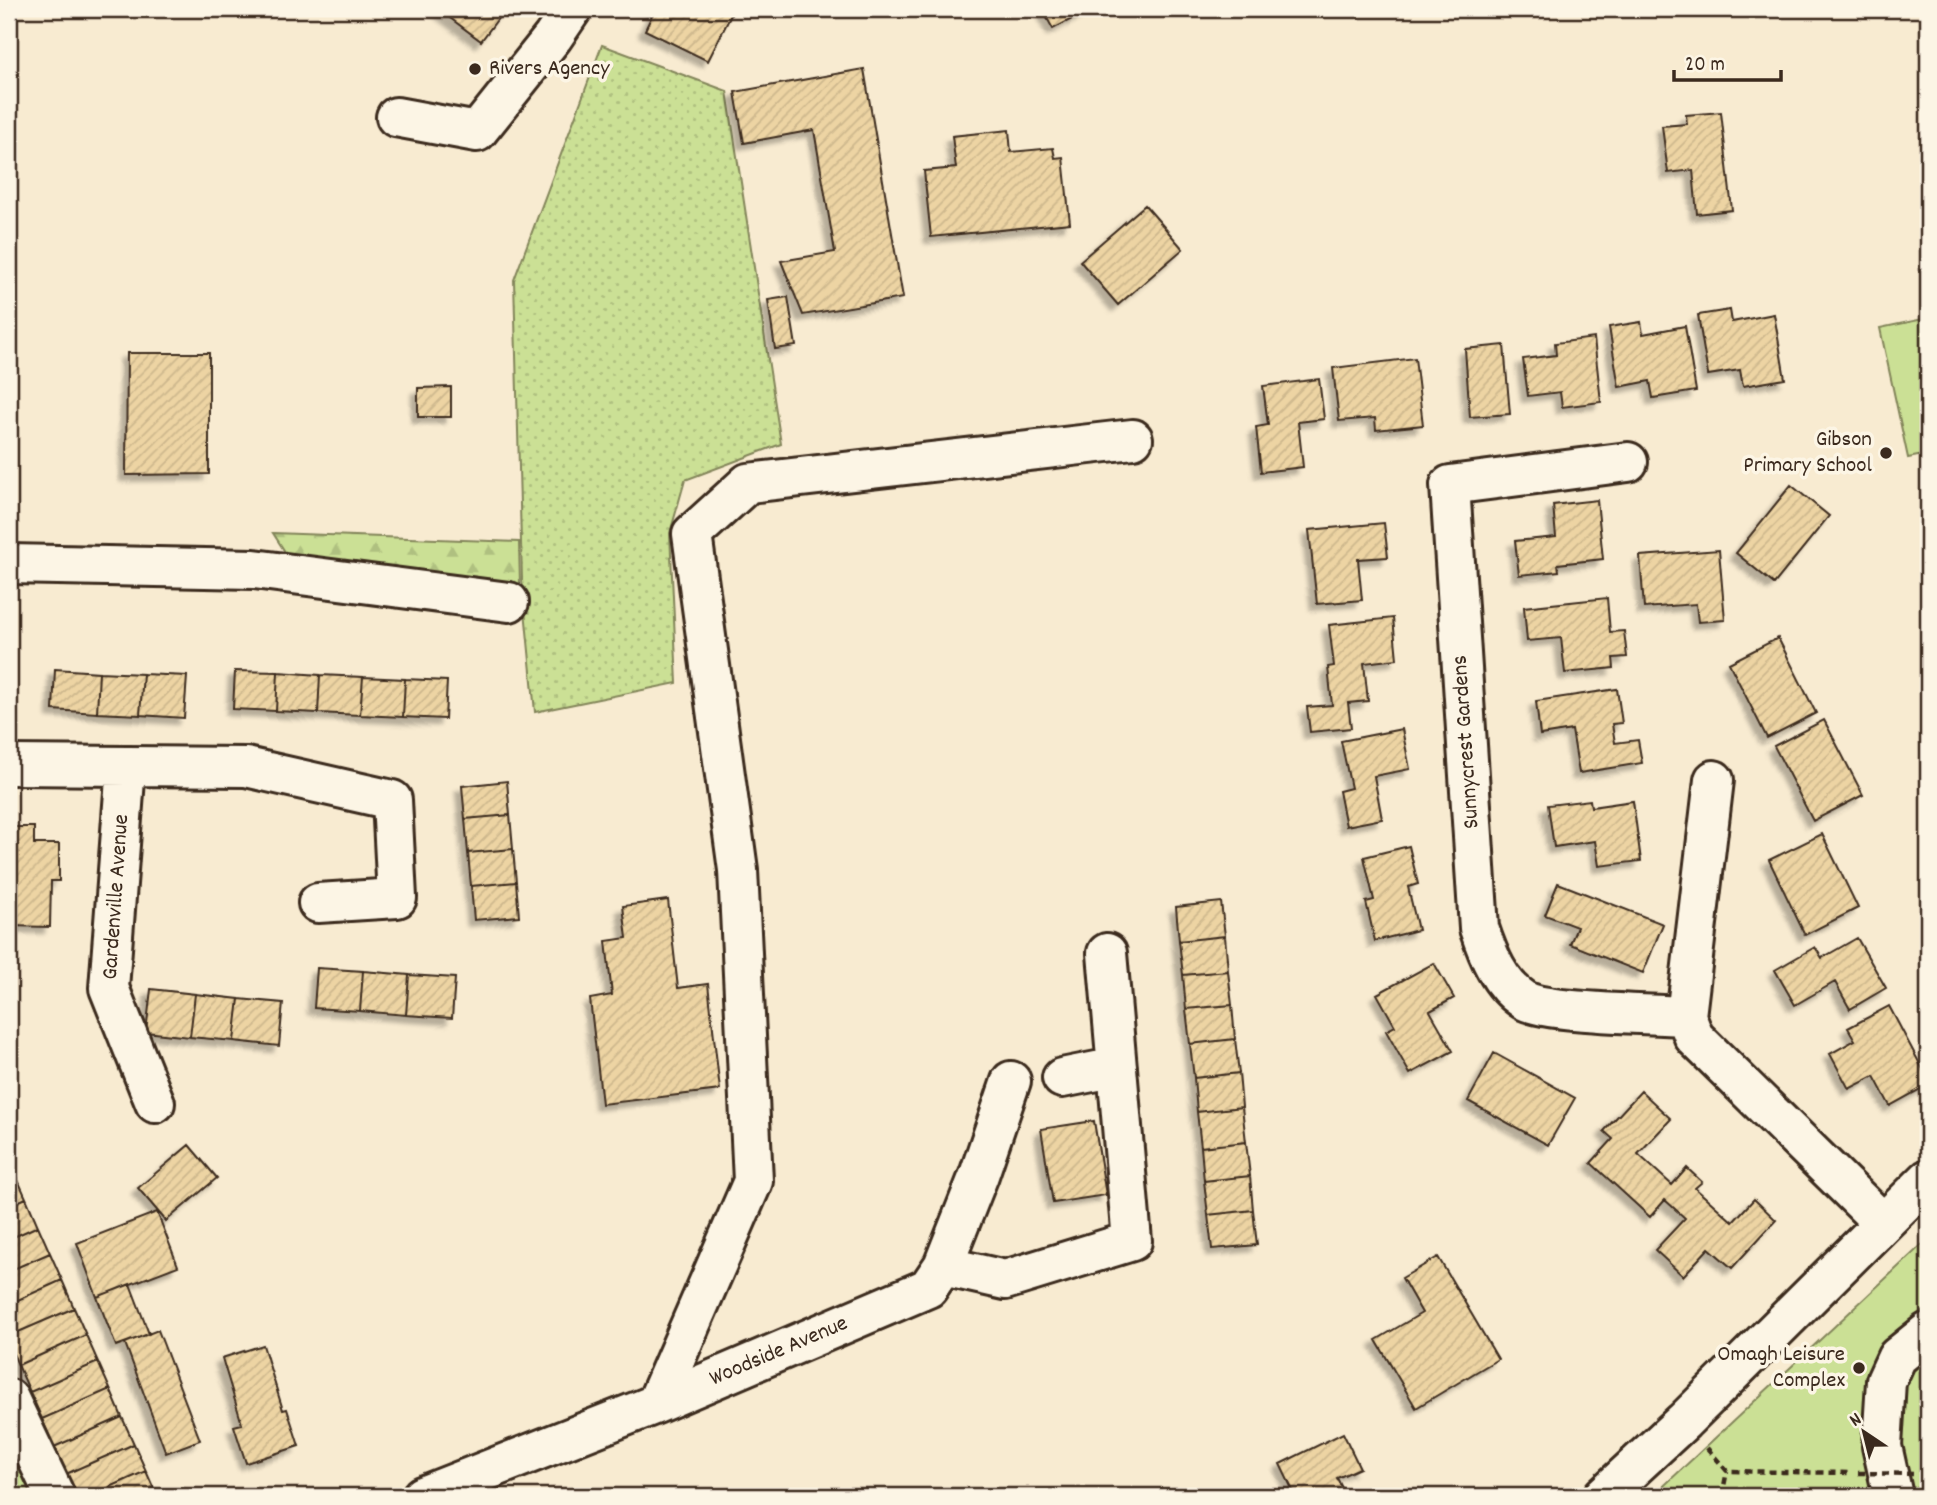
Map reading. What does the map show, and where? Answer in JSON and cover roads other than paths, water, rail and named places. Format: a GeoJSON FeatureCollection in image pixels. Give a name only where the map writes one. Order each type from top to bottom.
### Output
{"type":"FeatureCollection","features":[{"type":"Feature","properties":{"kind":"street"},"geometry":{"type":"LineString","coordinates":[[396,117],[477,132],[554,37],[572,9]]}},
{"type":"Feature","properties":{"kind":"street"},"geometry":{"type":"LineString","coordinates":[[656,1404],[753,1181],[738,870],[692,534],[748,484],[1133,439]]}},
{"type":"Feature","properties":{"kind":"street","name":"Sunnycrest Gardens"},"geometry":{"type":"LineString","coordinates":[[1628,462],[1450,485],[1479,928],[1490,961],[1504,981],[1525,1001],[1554,1008],[1686,1016]]}},
{"type":"Feature","properties":{"kind":"street"},"geometry":{"type":"LineString","coordinates":[[9,564],[254,569],[509,602]]}},
{"type":"Feature","properties":{"kind":"street"},"geometry":{"type":"LineString","coordinates":[[9,765],[246,767],[392,800],[397,898],[318,904]]}},
{"type":"Feature","properties":{"kind":"street","name":"Gardenville Avenue"},"geometry":{"type":"LineString","coordinates":[[126,766],[109,988],[155,1103]]}},
{"type":"Feature","properties":{"kind":"street"},"geometry":{"type":"LineString","coordinates":[[1714,780],[1686,1016],[1694,1037],[1883,1223]]}},
{"type":"Feature","properties":{"kind":"street"},"geometry":{"type":"LineString","coordinates":[[943,1266],[1005,1280],[1132,1241],[1107,953]]}},
{"type":"Feature","properties":{"kind":"street"},"geometry":{"type":"LineString","coordinates":[[1062,1078],[1117,1067]]}},
{"type":"Feature","properties":{"kind":"street","name":"Woodside Avenue"},"geometry":{"type":"LineString","coordinates":[[422,1496],[656,1404],[928,1288],[943,1266],[979,1175],[1011,1081]]}},
{"type":"Feature","properties":{"kind":"street"},"geometry":{"type":"LineString","coordinates":[[1603,1496],[1684,1421],[1928,1179]]}},
{"type":"Feature","properties":{"kind":"street"},"geometry":{"type":"LineString","coordinates":[[1905,1485],[1882,1446],[1886,1381],[1897,1357],[1928,1332]]}},
{"type":"Feature","properties":{"kind":"street"},"geometry":{"type":"LineString","coordinates":[[9,1399],[55,1496]]}},
{"type":"Feature","properties":{"kind":"place","name":"Rivers Agency"},"geometry":{"type":"Point","coordinates":[475,69]}},
{"type":"Feature","properties":{"kind":"place","name":"Gibson Primary School"},"geometry":{"type":"Point","coordinates":[1886,453]}},
{"type":"Feature","properties":{"kind":"place","name":"Omagh Leisure Complex"},"geometry":{"type":"Point","coordinates":[1859,1368]}}]}
